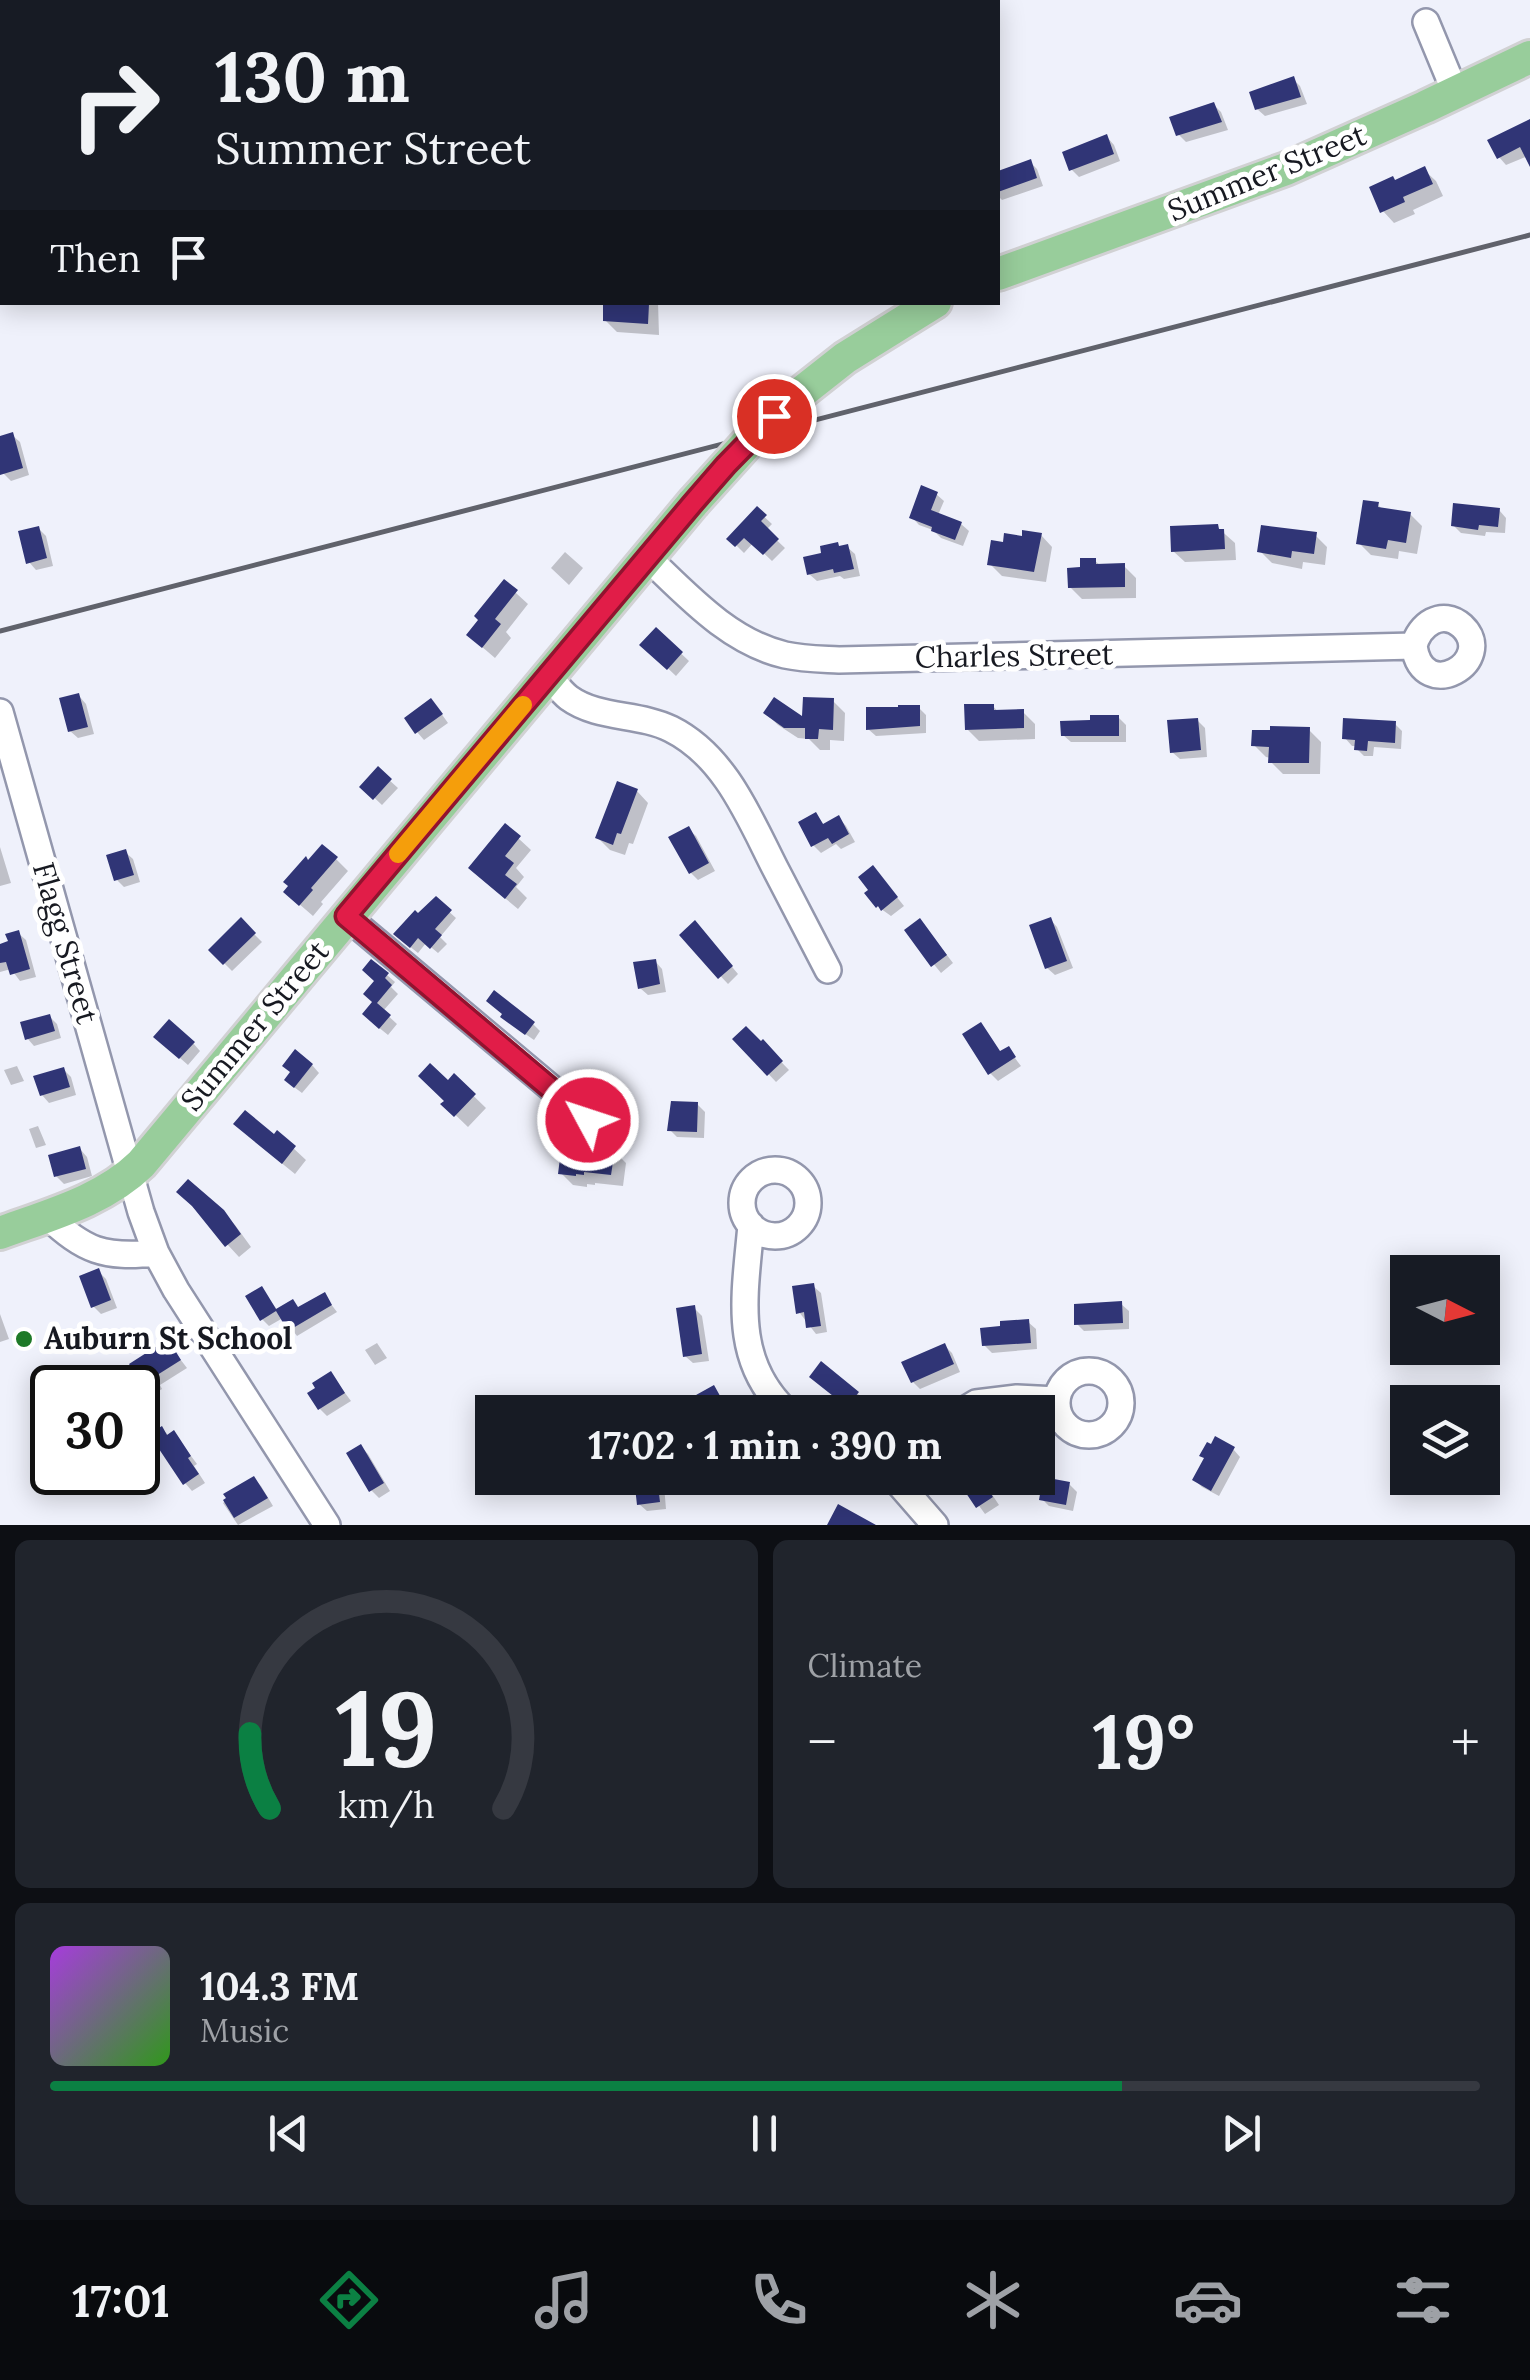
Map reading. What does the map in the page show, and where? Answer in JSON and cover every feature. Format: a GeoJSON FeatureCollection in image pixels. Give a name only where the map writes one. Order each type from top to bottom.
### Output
{"type":"FeatureCollection","features":[{"type":"Feature","properties":{"kind":"main road","name":"Summer Street"},"geometry":{"type":"LineString","coordinates":[[1000,273],[1286,170],[1530,57]]}},
{"type":"Feature","properties":{"kind":"main road","name":"Summer Street"},"geometry":{"type":"LineString","coordinates":[[0,1233],[99,1194],[130,1174],[748,441],[792,399],[845,358],[930,305]]}},
{"type":"Feature","properties":{"kind":"street"},"geometry":{"type":"LineString","coordinates":[[1426,22],[1455,92]]}},
{"type":"Feature","properties":{"kind":"street","name":"Charles Street"},"geometry":{"type":"LineString","coordinates":[[647,558],[736,634],[772,651],[801,657],[839,660],[1414,646]]}},
{"type":"Feature","properties":{"kind":"street"},"geometry":{"type":"LineString","coordinates":[[548,675],[568,698],[592,709],[670,728],[699,748],[724,775],[748,816],[828,970]]}},
{"type":"Feature","properties":{"kind":"street","name":"Flagg Street"},"geometry":{"type":"LineString","coordinates":[[0,712],[140,1212],[156,1253],[186,1308],[327,1525]]}},
{"type":"Feature","properties":{"kind":"street"},"geometry":{"type":"LineString","coordinates":[[346,916],[588,1120]]}},
{"type":"Feature","properties":{"kind":"street"},"geometry":{"type":"LineString","coordinates":[[46,1216],[73,1241],[95,1250],[125,1256],[156,1253]]}},
{"type":"Feature","properties":{"kind":"street"},"geometry":{"type":"LineString","coordinates":[[751,1225],[744,1313],[750,1356],[771,1395]]}},
{"type":"Feature","properties":{"kind":"street"},"geometry":{"type":"LineString","coordinates":[[909,1495],[935,1525]]}},
{"type":"Feature","properties":{"kind":"building"},"geometry":{"type":"Polygon","coordinates":[[[1294,76],[1301,97],[1255,110],[1249,92],[1294,76]]]}},
{"type":"Feature","properties":{"kind":"building"},"geometry":{"type":"Polygon","coordinates":[[[1214,102],[1222,122],[1176,136],[1169,117],[1214,102]]]}},
{"type":"Feature","properties":{"kind":"building"},"geometry":{"type":"Polygon","coordinates":[[[1530,119],[1530,167],[1520,147],[1497,159],[1487,140],[1530,119]]]}},
{"type":"Feature","properties":{"kind":"building"},"geometry":{"type":"Polygon","coordinates":[[[1107,134],[1114,154],[1069,171],[1062,152],[1107,134]]]}},
{"type":"Feature","properties":{"kind":"building"},"geometry":{"type":"Polygon","coordinates":[[[1031,159],[1037,178],[1000,191],[1000,170],[1031,159]]]}},
{"type":"Feature","properties":{"kind":"building"},"geometry":{"type":"Polygon","coordinates":[[[1425,166],[1433,184],[1380,213],[1369,187],[1425,166]]]}},
{"type":"Feature","properties":{"kind":"building"},"geometry":{"type":"Polygon","coordinates":[[[603,305],[649,305],[648,324],[603,321],[603,305]]]}},
{"type":"Feature","properties":{"kind":"building"},"geometry":{"type":"Polygon","coordinates":[[[13,432],[23,468],[0,475],[0,436],[13,432]]]}},
{"type":"Feature","properties":{"kind":"building"},"geometry":{"type":"Polygon","coordinates":[[[921,485],[938,492],[931,510],[962,522],[955,540],[909,518],[921,485]]]}},
{"type":"Feature","properties":{"kind":"building"},"geometry":{"type":"Polygon","coordinates":[[[1363,500],[1379,502],[1378,507],[1411,512],[1406,543],[1388,540],[1386,549],[1356,544],[1363,500]]]}},
{"type":"Feature","properties":{"kind":"building"},"geometry":{"type":"Polygon","coordinates":[[[1453,503],[1500,508],[1498,527],[1479,525],[1478,530],[1451,526],[1453,503]]]}},
{"type":"Feature","properties":{"kind":"building"},"geometry":{"type":"Polygon","coordinates":[[[757,506],[767,515],[761,521],[779,539],[763,555],[744,538],[735,547],[726,539],[757,506]]]}},
{"type":"Feature","properties":{"kind":"building"},"geometry":{"type":"Polygon","coordinates":[[[1218,524],[1219,529],[1224,529],[1225,549],[1171,552],[1170,526],[1218,524]]]}},
{"type":"Feature","properties":{"kind":"building"},"geometry":{"type":"Polygon","coordinates":[[[1261,525],[1317,532],[1314,554],[1292,551],[1291,558],[1257,552],[1261,525]]]}},
{"type":"Feature","properties":{"kind":"building"},"geometry":{"type":"Polygon","coordinates":[[[39,526],[47,558],[26,564],[18,531],[39,526]]]}},
{"type":"Feature","properties":{"kind":"building"},"geometry":{"type":"Polygon","coordinates":[[[1022,530],[1042,533],[1034,572],[987,565],[991,540],[1003,542],[1004,533],[1022,536],[1022,530]]]}},
{"type":"Feature","properties":{"kind":"building"},"geometry":{"type":"Polygon","coordinates":[[[838,542],[839,546],[848,544],[854,569],[807,575],[803,557],[821,553],[820,546],[838,542]]]}},
{"type":"Feature","properties":{"kind":"building"},"geometry":{"type":"Polygon","coordinates":[[[1080,558],[1096,558],[1096,564],[1125,563],[1125,587],[1068,588],[1067,568],[1080,567],[1080,558]]]}},
{"type":"Feature","properties":{"kind":"building"},"geometry":{"type":"Polygon","coordinates":[[[504,579],[518,590],[495,619],[501,624],[482,648],[466,635],[478,620],[474,616],[504,579]]]}},
{"type":"Feature","properties":{"kind":"building"},"geometry":{"type":"Polygon","coordinates":[[[656,627],[683,652],[667,670],[639,645],[656,627]]]}},
{"type":"Feature","properties":{"kind":"building"},"geometry":{"type":"Polygon","coordinates":[[[79,693],[88,727],[68,732],[59,698],[79,693]]]}},
{"type":"Feature","properties":{"kind":"building"},"geometry":{"type":"Polygon","coordinates":[[[774,697],[802,716],[803,697],[834,698],[833,730],[819,729],[818,739],[805,739],[805,728],[784,728],[763,713],[774,697]]]}},
{"type":"Feature","properties":{"kind":"building"},"geometry":{"type":"Polygon","coordinates":[[[431,698],[443,714],[415,734],[404,718],[431,698]]]}},
{"type":"Feature","properties":{"kind":"building"},"geometry":{"type":"Polygon","coordinates":[[[964,704],[994,704],[994,710],[1024,709],[1024,728],[965,730],[964,704]]]}},
{"type":"Feature","properties":{"kind":"building"},"geometry":{"type":"Polygon","coordinates":[[[920,705],[920,726],[866,730],[866,707],[920,705]]]}},
{"type":"Feature","properties":{"kind":"building"},"geometry":{"type":"Polygon","coordinates":[[[1090,715],[1119,715],[1119,736],[1061,736],[1060,721],[1090,720],[1090,715]]]}},
{"type":"Feature","properties":{"kind":"building"},"geometry":{"type":"Polygon","coordinates":[[[1198,718],[1201,750],[1170,753],[1167,720],[1198,718]]]}},
{"type":"Feature","properties":{"kind":"building"},"geometry":{"type":"Polygon","coordinates":[[[1343,718],[1396,721],[1395,743],[1368,741],[1367,751],[1354,750],[1355,740],[1342,739],[1343,718]]]}},
{"type":"Feature","properties":{"kind":"building"},"geometry":{"type":"Polygon","coordinates":[[[1270,726],[1310,727],[1309,763],[1268,763],[1269,747],[1251,746],[1252,730],[1270,730],[1270,726]]]}},
{"type":"Feature","properties":{"kind":"building"},"geometry":{"type":"Polygon","coordinates":[[[378,766],[392,779],[373,800],[359,787],[378,766]]]}},
{"type":"Feature","properties":{"kind":"building"},"geometry":{"type":"Polygon","coordinates":[[[617,781],[638,789],[613,845],[595,838],[617,781]]]}},
{"type":"Feature","properties":{"kind":"building"},"geometry":{"type":"Polygon","coordinates":[[[816,812],[823,824],[839,815],[849,834],[832,844],[828,838],[811,847],[798,822],[816,812]]]}},
{"type":"Feature","properties":{"kind":"building"},"geometry":{"type":"Polygon","coordinates":[[[505,823],[521,836],[505,856],[514,863],[505,875],[517,884],[505,899],[468,868],[505,823]]]}},
{"type":"Feature","properties":{"kind":"building"},"geometry":{"type":"Polygon","coordinates":[[[689,826],[709,863],[689,874],[668,837],[689,826]]]}},
{"type":"Feature","properties":{"kind":"building"},"geometry":{"type":"Polygon","coordinates":[[[322,844],[338,857],[299,906],[283,892],[288,886],[283,882],[322,844]]]}},
{"type":"Feature","properties":{"kind":"building"},"geometry":{"type":"Polygon","coordinates":[[[126,849],[134,875],[114,881],[106,855],[126,849]]]}},
{"type":"Feature","properties":{"kind":"building"},"geometry":{"type":"Polygon","coordinates":[[[873,865],[898,897],[881,911],[864,893],[868,890],[858,877],[873,865]]]}},
{"type":"Feature","properties":{"kind":"building"},"geometry":{"type":"Polygon","coordinates":[[[436,896],[452,910],[435,929],[442,935],[430,949],[418,938],[410,948],[393,934],[415,910],[418,913],[436,896]]]}},
{"type":"Feature","properties":{"kind":"building"},"geometry":{"type":"Polygon","coordinates":[[[241,917],[256,933],[223,965],[208,950],[241,917]]]}},
{"type":"Feature","properties":{"kind":"building"},"geometry":{"type":"Polygon","coordinates":[[[1051,917],[1067,961],[1045,969],[1029,925],[1051,917]]]}},
{"type":"Feature","properties":{"kind":"building"},"geometry":{"type":"Polygon","coordinates":[[[920,918],[947,955],[931,967],[904,930],[920,918]]]}},
{"type":"Feature","properties":{"kind":"building"},"geometry":{"type":"Polygon","coordinates":[[[695,920],[733,966],[718,979],[679,935],[695,920]]]}},
{"type":"Feature","properties":{"kind":"building"},"geometry":{"type":"Polygon","coordinates":[[[19,930],[30,969],[10,975],[6,962],[0,963],[0,944],[8,941],[5,934],[19,930]]]}},
{"type":"Feature","properties":{"kind":"building"},"geometry":{"type":"Polygon","coordinates":[[[371,959],[389,973],[385,978],[392,985],[377,1003],[391,1015],[379,1029],[362,1014],[372,1002],[363,994],[374,981],[362,970],[371,959]]]}},
{"type":"Feature","properties":{"kind":"building"},"geometry":{"type":"Polygon","coordinates":[[[656,959],[660,984],[638,989],[633,962],[656,959]]]}},
{"type":"Feature","properties":{"kind":"building"},"geometry":{"type":"Polygon","coordinates":[[[494,990],[535,1022],[525,1035],[486,1001],[494,990]]]}},
{"type":"Feature","properties":{"kind":"building"},"geometry":{"type":"Polygon","coordinates":[[[50,1014],[55,1031],[25,1040],[20,1022],[50,1014]]]}},
{"type":"Feature","properties":{"kind":"building"},"geometry":{"type":"Polygon","coordinates":[[[169,1019],[195,1042],[179,1059],[153,1037],[169,1019]]]}},
{"type":"Feature","properties":{"kind":"building"},"geometry":{"type":"Polygon","coordinates":[[[981,1022],[1000,1051],[1009,1046],[1016,1057],[988,1075],[962,1034],[981,1022]]]}},
{"type":"Feature","properties":{"kind":"building"},"geometry":{"type":"Polygon","coordinates":[[[746,1026],[783,1061],[767,1076],[732,1039],[746,1026]]]}},
{"type":"Feature","properties":{"kind":"building"},"geometry":{"type":"Polygon","coordinates":[[[295,1049],[313,1064],[294,1088],[284,1080],[290,1072],[282,1066],[295,1049]]]}},
{"type":"Feature","properties":{"kind":"building"},"geometry":{"type":"Polygon","coordinates":[[[430,1063],[448,1080],[454,1073],[476,1094],[454,1117],[440,1104],[444,1101],[418,1076],[430,1063]]]}},
{"type":"Feature","properties":{"kind":"building"},"geometry":{"type":"Polygon","coordinates":[[[64,1067],[70,1087],[40,1096],[33,1076],[64,1067]]]}},
{"type":"Feature","properties":{"kind":"building"},"geometry":{"type":"Polygon","coordinates":[[[671,1101],[698,1102],[697,1132],[667,1131],[671,1101]]]}},
{"type":"Feature","properties":{"kind":"building"},"geometry":{"type":"Polygon","coordinates":[[[245,1110],[296,1146],[282,1164],[233,1124],[245,1110]]]}},
{"type":"Feature","properties":{"kind":"building"},"geometry":{"type":"Polygon","coordinates":[[[562,1142],[615,1149],[611,1175],[558,1174],[562,1142]]]}},
{"type":"Feature","properties":{"kind":"building"},"geometry":{"type":"Polygon","coordinates":[[[80,1146],[86,1169],[54,1177],[48,1155],[80,1146]]]}},
{"type":"Feature","properties":{"kind":"building"},"geometry":{"type":"Polygon","coordinates":[[[188,1179],[224,1210],[241,1234],[225,1247],[176,1192],[188,1179]]]}},
{"type":"Feature","properties":{"kind":"building"},"geometry":{"type":"Polygon","coordinates":[[[99,1268],[111,1300],[91,1308],[79,1276],[99,1268]]]}},
{"type":"Feature","properties":{"kind":"building"},"geometry":{"type":"Polygon","coordinates":[[[814,1283],[821,1326],[806,1328],[804,1312],[796,1314],[792,1286],[814,1283]]]}},
{"type":"Feature","properties":{"kind":"building"},"geometry":{"type":"Polygon","coordinates":[[[262,1286],[276,1309],[293,1299],[298,1307],[325,1292],[332,1305],[288,1331],[276,1311],[260,1321],[245,1296],[262,1286]]]}},
{"type":"Feature","properties":{"kind":"building"},"geometry":{"type":"Polygon","coordinates":[[[1122,1301],[1123,1323],[1074,1325],[1074,1304],[1122,1301]]]}},
{"type":"Feature","properties":{"kind":"building"},"geometry":{"type":"Polygon","coordinates":[[[695,1305],[702,1354],[683,1357],[676,1308],[695,1305]]]}},
{"type":"Feature","properties":{"kind":"building"},"geometry":{"type":"Polygon","coordinates":[[[1029,1319],[1031,1343],[982,1346],[980,1328],[1000,1326],[1000,1321],[1029,1319]]]}},
{"type":"Feature","properties":{"kind":"building"},"geometry":{"type":"Polygon","coordinates":[[[168,1339],[181,1360],[160,1373],[160,1365],[129,1364],[168,1339]]]}},
{"type":"Feature","properties":{"kind":"building"},"geometry":{"type":"Polygon","coordinates":[[[945,1343],[954,1364],[911,1383],[901,1362],[945,1343]]]}},
{"type":"Feature","properties":{"kind":"building"},"geometry":{"type":"Polygon","coordinates":[[[821,1361],[859,1392],[832,1395],[809,1377],[821,1361]]]}},
{"type":"Feature","properties":{"kind":"building"},"geometry":{"type":"Polygon","coordinates":[[[331,1371],[345,1393],[318,1410],[307,1393],[315,1388],[312,1383],[331,1371]]]}},
{"type":"Feature","properties":{"kind":"building"},"geometry":{"type":"Polygon","coordinates":[[[714,1385],[720,1395],[696,1395],[714,1385]]]}},
{"type":"Feature","properties":{"kind":"building"},"geometry":{"type":"Polygon","coordinates":[[[160,1427],[167,1435],[174,1430],[199,1474],[183,1485],[160,1450],[160,1427]]]}},
{"type":"Feature","properties":{"kind":"building"},"geometry":{"type":"Polygon","coordinates":[[[1215,1436],[1235,1447],[1211,1491],[1192,1480],[1204,1458],[1199,1456],[1215,1436]]]}},
{"type":"Feature","properties":{"kind":"building"},"geometry":{"type":"Polygon","coordinates":[[[361,1444],[384,1483],[369,1492],[346,1453],[361,1444]]]}},
{"type":"Feature","properties":{"kind":"building"},"geometry":{"type":"Polygon","coordinates":[[[254,1476],[268,1498],[234,1518],[223,1494],[254,1476]]]}},
{"type":"Feature","properties":{"kind":"building"},"geometry":{"type":"Polygon","coordinates":[[[1055,1479],[1070,1482],[1066,1505],[1039,1500],[1040,1495],[1055,1495],[1055,1479]]]}},
{"type":"Feature","properties":{"kind":"building"},"geometry":{"type":"Polygon","coordinates":[[[636,1495],[659,1495],[660,1502],[637,1505],[636,1495]]]}},
{"type":"Feature","properties":{"kind":"building"},"geometry":{"type":"Polygon","coordinates":[[[967,1495],[992,1495],[993,1497],[976,1508],[967,1495]]]}},
{"type":"Feature","properties":{"kind":"building"},"geometry":{"type":"Polygon","coordinates":[[[838,1504],[876,1525],[827,1525],[838,1504]]]}},
{"type":"Feature","properties":{"kind":"railway"},"geometry":{"type":"LineString","coordinates":[[0,631],[1530,235]]}},
{"type":"Feature","properties":{"kind":"slow traffic"},"geometry":{"type":"LineString","coordinates":[[398,854],[523,705]]}},
{"type":"Feature","properties":{"kind":"place","name":"Auburn St School"},"geometry":{"type":"Point","coordinates":[24,1339]}},
{"type":"Feature","properties":{"kind":"route"},"geometry":{"type":"LineString","coordinates":[[588,1120],[346,916],[693,503],[774,416]]}}]}
